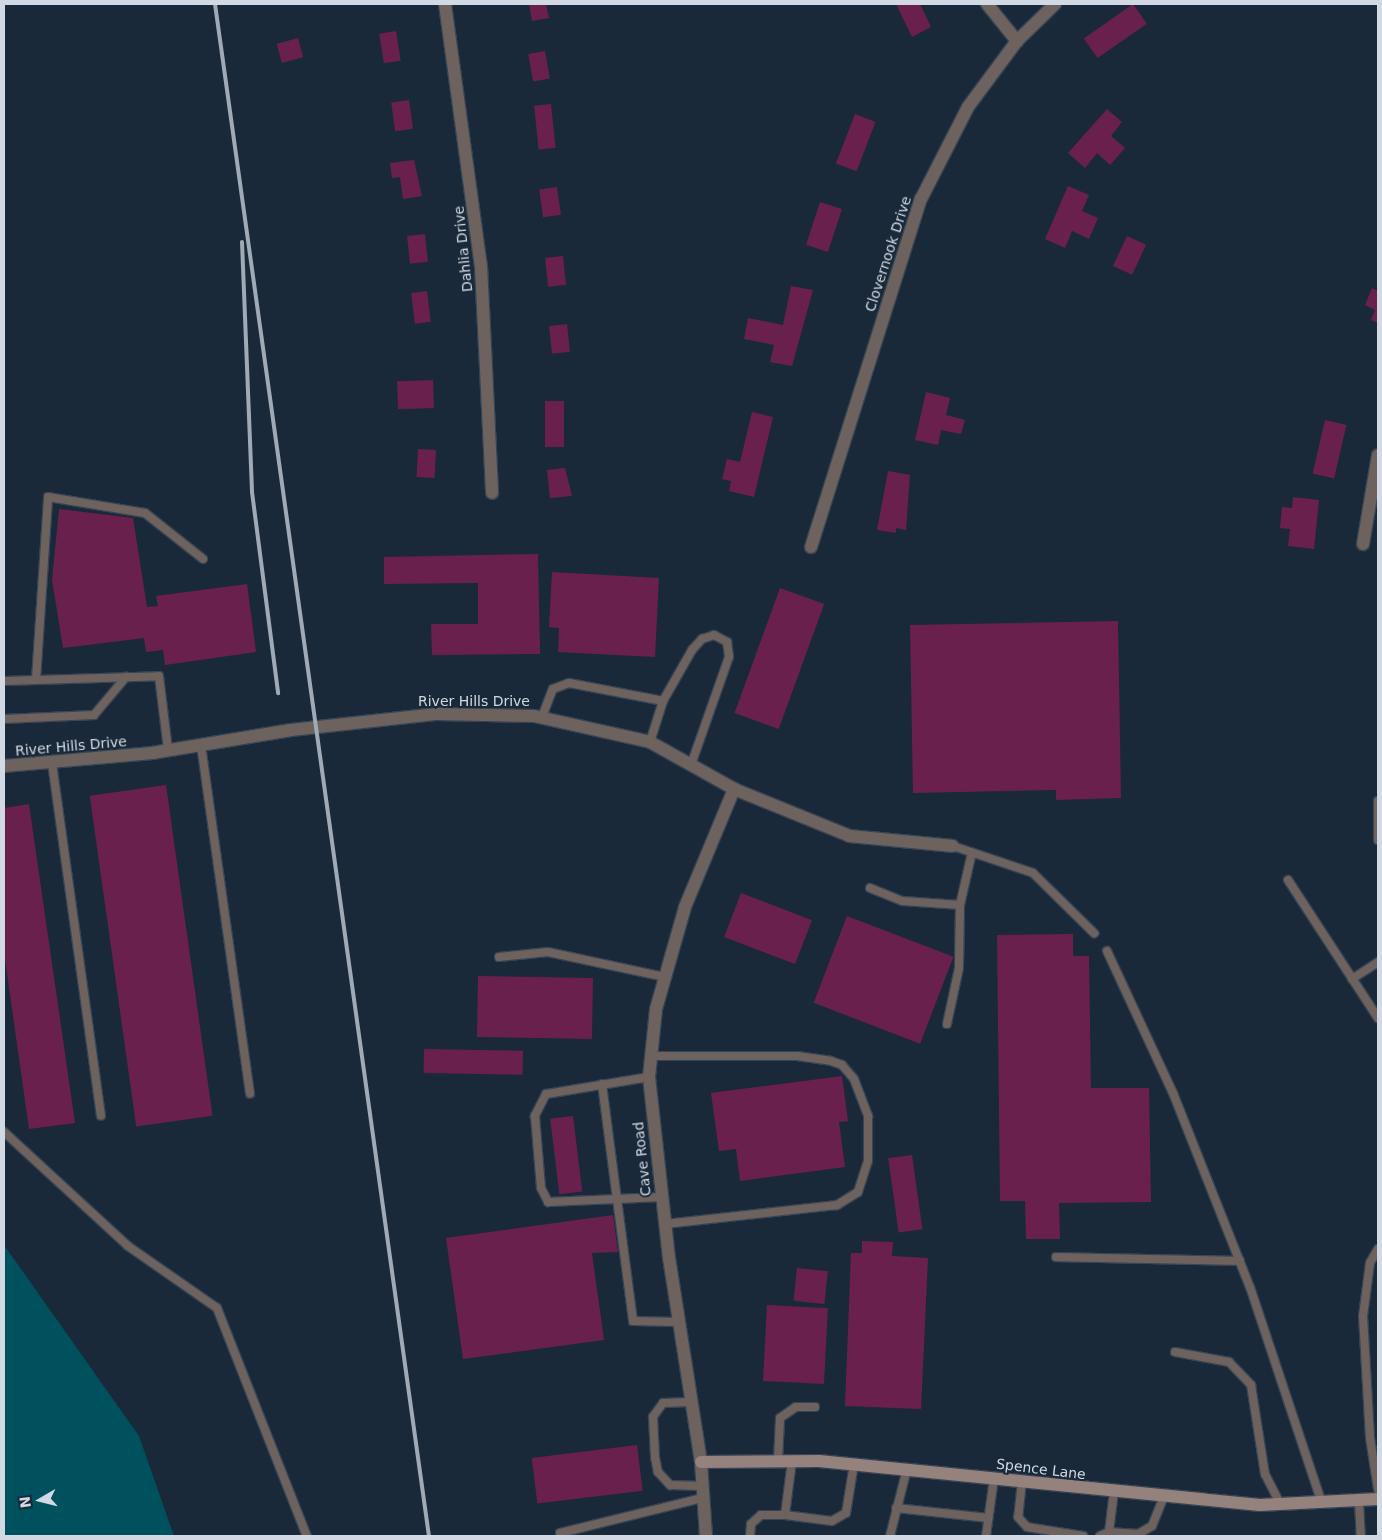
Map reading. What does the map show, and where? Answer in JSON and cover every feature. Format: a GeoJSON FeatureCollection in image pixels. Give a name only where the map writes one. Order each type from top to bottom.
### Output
{"type":"FeatureCollection","features":[{"type":"Feature","properties":{"kind":"main road","name":"Spence Lane"},"geometry":{"type":"LineString","coordinates":[[701,1462],[792,1461],[854,1464],[1022,1481],[1114,1493],[1280,1504],[1359,1502],[1378,1499]]}},
{"type":"Feature","properties":{"kind":"street","name":"Dahlia Drive"},"geometry":{"type":"LineString","coordinates":[[445,4],[481,266],[492,493]]}},
{"type":"Feature","properties":{"kind":"street"},"geometry":{"type":"LineString","coordinates":[[987,4],[1017,41]]}},
{"type":"Feature","properties":{"kind":"street","name":"Clovernook Drive"},"geometry":{"type":"LineString","coordinates":[[811,547],[920,202],[960,119],[1017,41],[1055,4]]}},
{"type":"Feature","properties":{"kind":"street"},"geometry":{"type":"LineString","coordinates":[[1363,544],[1378,455]]}},
{"type":"Feature","properties":{"kind":"street","name":"River Hills Drive"},"geometry":{"type":"LineString","coordinates":[[4,766],[52,763],[436,714],[542,717],[650,742],[734,789],[850,836],[953,846]]}},
{"type":"Feature","properties":{"kind":"street","name":"Cave Road"},"geometry":{"type":"LineString","coordinates":[[706,1536],[701,1462],[690,1402],[661,1197],[649,1076],[656,1009],[664,977],[685,907],[734,789]]}},
{"type":"Feature","properties":{"kind":"lane"},"geometry":{"type":"LineString","coordinates":[[36,680],[48,498],[145,513],[203,560]]}},
{"type":"Feature","properties":{"kind":"lane"},"geometry":{"type":"LineString","coordinates":[[650,742],[663,701],[702,639],[714,635],[727,642],[729,657],[691,766]]}},
{"type":"Feature","properties":{"kind":"lane"},"geometry":{"type":"LineString","coordinates":[[4,681],[159,676],[168,749]]}},
{"type":"Feature","properties":{"kind":"lane"},"geometry":{"type":"LineString","coordinates":[[4,718],[94,715],[126,677]]}},
{"type":"Feature","properties":{"kind":"lane"},"geometry":{"type":"LineString","coordinates":[[542,717],[553,689],[569,683],[663,701]]}},
{"type":"Feature","properties":{"kind":"lane"},"geometry":{"type":"LineString","coordinates":[[201,745],[250,1094]]}},
{"type":"Feature","properties":{"kind":"lane"},"geometry":{"type":"LineString","coordinates":[[52,763],[101,1116]]}},
{"type":"Feature","properties":{"kind":"lane"},"geometry":{"type":"LineString","coordinates":[[1378,801],[1378,840]]}},
{"type":"Feature","properties":{"kind":"lane"},"geometry":{"type":"LineString","coordinates":[[953,846],[1033,873],[1094,933]]}},
{"type":"Feature","properties":{"kind":"lane"},"geometry":{"type":"LineString","coordinates":[[947,1024],[958,968],[960,906],[972,852]]}},
{"type":"Feature","properties":{"kind":"lane"},"geometry":{"type":"LineString","coordinates":[[1288,880],[1378,1018]]}},
{"type":"Feature","properties":{"kind":"lane"},"geometry":{"type":"LineString","coordinates":[[870,888],[903,901],[960,906]]}},
{"type":"Feature","properties":{"kind":"lane"},"geometry":{"type":"LineString","coordinates":[[1107,951],[1173,1093],[1240,1261],[1322,1503]]}},
{"type":"Feature","properties":{"kind":"lane"},"geometry":{"type":"LineString","coordinates":[[499,958],[548,952],[664,977]]}},
{"type":"Feature","properties":{"kind":"lane"},"geometry":{"type":"LineString","coordinates":[[1352,979],[1378,962]]}},
{"type":"Feature","properties":{"kind":"lane"},"geometry":{"type":"LineString","coordinates":[[651,1056],[797,1056],[832,1061],[842,1064],[854,1079],[868,1116],[868,1162],[858,1192],[837,1205],[665,1224]]}},
{"type":"Feature","properties":{"kind":"lane"},"geometry":{"type":"LineString","coordinates":[[649,1076],[546,1094],[535,1116],[541,1188],[548,1202],[661,1197]]}},
{"type":"Feature","properties":{"kind":"lane"},"geometry":{"type":"LineString","coordinates":[[602,1084],[633,1321],[678,1322]]}},
{"type":"Feature","properties":{"kind":"lane"},"geometry":{"type":"LineString","coordinates":[[4,1132],[128,1246],[217,1308],[307,1536]]}},
{"type":"Feature","properties":{"kind":"lane"},"geometry":{"type":"LineString","coordinates":[[1378,1249],[1370,1263],[1364,1316],[1370,1438],[1378,1489]]}},
{"type":"Feature","properties":{"kind":"lane"},"geometry":{"type":"LineString","coordinates":[[1056,1257],[1240,1261]]}},
{"type":"Feature","properties":{"kind":"lane"},"geometry":{"type":"LineString","coordinates":[[1175,1352],[1229,1362],[1251,1385],[1265,1474],[1280,1504]]}},
{"type":"Feature","properties":{"kind":"lane"},"geometry":{"type":"LineString","coordinates":[[690,1402],[663,1403],[653,1417],[655,1457],[658,1472],[670,1485],[703,1492]]}},
{"type":"Feature","properties":{"kind":"lane"},"geometry":{"type":"LineString","coordinates":[[778,1461],[780,1418],[796,1407],[815,1408]]}},
{"type":"Feature","properties":{"kind":"lane"},"geometry":{"type":"LineString","coordinates":[[785,1515],[792,1461]]}},
{"type":"Feature","properties":{"kind":"lane"},"geometry":{"type":"LineString","coordinates":[[750,1536],[751,1524],[761,1515],[785,1515],[832,1520],[846,1513],[854,1464]]}},
{"type":"Feature","properties":{"kind":"lane"},"geometry":{"type":"LineString","coordinates":[[890,1536],[907,1469]]}},
{"type":"Feature","properties":{"kind":"lane"},"geometry":{"type":"LineString","coordinates":[[986,1536],[994,1478]]}},
{"type":"Feature","properties":{"kind":"lane"},"geometry":{"type":"LineString","coordinates":[[1022,1481],[1018,1517],[1026,1527],[1083,1536]]}},
{"type":"Feature","properties":{"kind":"lane"},"geometry":{"type":"LineString","coordinates":[[560,1533],[703,1492]]}},
{"type":"Feature","properties":{"kind":"lane"},"geometry":{"type":"LineString","coordinates":[[1108,1532],[1114,1493]]}},
{"type":"Feature","properties":{"kind":"lane"},"geometry":{"type":"LineString","coordinates":[[1100,1536],[1108,1532],[1138,1534],[1152,1526],[1164,1497]]}},
{"type":"Feature","properties":{"kind":"lane"},"geometry":{"type":"LineString","coordinates":[[1359,1502],[1361,1536]]}},
{"type":"Feature","properties":{"kind":"lane"},"geometry":{"type":"LineString","coordinates":[[896,1508],[988,1518]]}},
{"type":"Feature","properties":{"kind":"water"},"geometry":{"type":"Polygon","coordinates":[[[4,1245],[139,1436],[174,1536],[4,1536],[4,1245]]]}},
{"type":"Feature","properties":{"kind":"building"},"geometry":{"type":"Polygon","coordinates":[[[529,4],[546,4],[549,18],[532,21],[529,4]]]}},
{"type":"Feature","properties":{"kind":"building"},"geometry":{"type":"Polygon","coordinates":[[[896,4],[920,4],[931,27],[912,37],[896,4]]]}},
{"type":"Feature","properties":{"kind":"building"},"geometry":{"type":"Polygon","coordinates":[[[1133,4],[1147,24],[1098,58],[1084,38],[1133,4]]]}},
{"type":"Feature","properties":{"kind":"building"},"geometry":{"type":"Polygon","coordinates":[[[396,31],[401,61],[384,63],[379,34],[396,31]]]}},
{"type":"Feature","properties":{"kind":"building"},"geometry":{"type":"Polygon","coordinates":[[[298,38],[303,57],[282,63],[277,44],[298,38]]]}},
{"type":"Feature","properties":{"kind":"building"},"geometry":{"type":"Polygon","coordinates":[[[545,51],[550,79],[533,82],[528,54],[545,51]]]}},
{"type":"Feature","properties":{"kind":"building"},"geometry":{"type":"Polygon","coordinates":[[[409,100],[413,129],[395,131],[391,103],[409,100]]]}},
{"type":"Feature","properties":{"kind":"building"},"geometry":{"type":"Polygon","coordinates":[[[551,104],[556,148],[539,150],[534,106],[551,104]]]}},
{"type":"Feature","properties":{"kind":"building"},"geometry":{"type":"Polygon","coordinates":[[[1107,109],[1122,122],[1111,136],[1125,148],[1110,165],[1097,153],[1085,168],[1068,153],[1107,109]]]}},
{"type":"Feature","properties":{"kind":"building"},"geometry":{"type":"Polygon","coordinates":[[[855,114],[876,122],[857,171],[836,163],[855,114]]]}},
{"type":"Feature","properties":{"kind":"building"},"geometry":{"type":"Polygon","coordinates":[[[414,160],[422,196],[403,199],[400,177],[392,178],[390,163],[414,160]]]}},
{"type":"Feature","properties":{"kind":"building"},"geometry":{"type":"Polygon","coordinates":[[[1068,186],[1089,195],[1082,211],[1098,218],[1089,239],[1072,231],[1065,248],[1045,239],[1068,186]]]}},
{"type":"Feature","properties":{"kind":"building"},"geometry":{"type":"Polygon","coordinates":[[[557,187],[561,215],[543,217],[539,190],[557,187]]]}},
{"type":"Feature","properties":{"kind":"building"},"geometry":{"type":"Polygon","coordinates":[[[820,202],[842,209],[828,252],[806,245],[820,202]]]}},
{"type":"Feature","properties":{"kind":"building"},"geometry":{"type":"Polygon","coordinates":[[[425,234],[428,262],[410,264],[407,236],[425,234]]]}},
{"type":"Feature","properties":{"kind":"building"},"geometry":{"type":"Polygon","coordinates":[[[1127,236],[1146,245],[1132,275],[1113,266],[1127,236]]]}},
{"type":"Feature","properties":{"kind":"building"},"geometry":{"type":"Polygon","coordinates":[[[563,256],[566,285],[548,287],[545,258],[563,256]]]}},
{"type":"Feature","properties":{"kind":"building"},"geometry":{"type":"Polygon","coordinates":[[[791,286],[813,290],[792,366],[770,362],[774,345],[744,339],[748,318],[783,325],[791,286]]]}},
{"type":"Feature","properties":{"kind":"building"},"geometry":{"type":"Polygon","coordinates":[[[1372,288],[1378,291],[1378,323],[1371,320],[1375,310],[1365,305],[1372,288]]]}},
{"type":"Feature","properties":{"kind":"building"},"geometry":{"type":"Polygon","coordinates":[[[427,291],[431,322],[415,324],[411,293],[427,291]]]}},
{"type":"Feature","properties":{"kind":"building"},"geometry":{"type":"Polygon","coordinates":[[[567,324],[570,352],[552,354],[549,326],[567,324]]]}},
{"type":"Feature","properties":{"kind":"building"},"geometry":{"type":"Polygon","coordinates":[[[433,380],[434,408],[398,409],[397,381],[433,380]]]}},
{"type":"Feature","properties":{"kind":"building"},"geometry":{"type":"Polygon","coordinates":[[[926,392],[950,398],[946,415],[965,420],[961,434],[941,430],[938,445],[915,440],[926,392]]]}},
{"type":"Feature","properties":{"kind":"building"},"geometry":{"type":"Polygon","coordinates":[[[545,401],[564,401],[564,447],[545,447],[545,401]]]}},
{"type":"Feature","properties":{"kind":"building"},"geometry":{"type":"Polygon","coordinates":[[[752,412],[773,417],[754,497],[729,491],[731,481],[722,479],[727,459],[740,462],[752,412]]]}},
{"type":"Feature","properties":{"kind":"building"},"geometry":{"type":"Polygon","coordinates":[[[1325,420],[1346,425],[1334,479],[1313,474],[1325,420]]]}},
{"type":"Feature","properties":{"kind":"building"},"geometry":{"type":"Polygon","coordinates":[[[418,449],[436,450],[435,478],[417,477],[418,449]]]}},
{"type":"Feature","properties":{"kind":"building"},"geometry":{"type":"Polygon","coordinates":[[[565,468],[572,496],[550,498],[547,470],[565,468]]]}},
{"type":"Feature","properties":{"kind":"building"},"geometry":{"type":"Polygon","coordinates":[[[888,471],[910,475],[906,530],[896,528],[896,533],[877,530],[888,471]]]}},
{"type":"Feature","properties":{"kind":"building"},"geometry":{"type":"Polygon","coordinates":[[[1293,497],[1319,500],[1314,549],[1288,546],[1290,529],[1280,528],[1282,507],[1292,508],[1293,497]]]}},
{"type":"Feature","properties":{"kind":"building"},"geometry":{"type":"Polygon","coordinates":[[[59,509],[133,518],[147,607],[158,606],[156,596],[247,584],[256,652],[165,665],[163,650],[146,652],[144,638],[63,648],[52,580],[59,509]]]}},
{"type":"Feature","properties":{"kind":"building"},"geometry":{"type":"Polygon","coordinates":[[[538,554],[540,654],[432,655],[431,624],[478,624],[478,583],[384,584],[384,557],[538,554]]]}},
{"type":"Feature","properties":{"kind":"building"},"geometry":{"type":"Polygon","coordinates":[[[552,572],[659,578],[655,657],[558,652],[559,628],[549,627],[552,572]]]}},
{"type":"Feature","properties":{"kind":"building"},"geometry":{"type":"Polygon","coordinates":[[[780,588],[824,604],[779,729],[735,713],[780,588]]]}},
{"type":"Feature","properties":{"kind":"building"},"geometry":{"type":"Polygon","coordinates":[[[1118,621],[1121,798],[1056,800],[1056,790],[913,793],[910,625],[1118,621]]]}},
{"type":"Feature","properties":{"kind":"building"},"geometry":{"type":"Polygon","coordinates":[[[166,785],[212,1116],[136,1126],[90,796],[166,785]]]}},
{"type":"Feature","properties":{"kind":"building"},"geometry":{"type":"Polygon","coordinates":[[[29,804],[75,1123],[29,1129],[4,952],[4,808],[29,804]]]}},
{"type":"Feature","properties":{"kind":"building"},"geometry":{"type":"Polygon","coordinates":[[[741,893],[812,920],[795,964],[724,937],[741,893]]]}},
{"type":"Feature","properties":{"kind":"building"},"geometry":{"type":"Polygon","coordinates":[[[847,916],[953,957],[920,1044],[814,1003],[847,916]]]}},
{"type":"Feature","properties":{"kind":"building"},"geometry":{"type":"Polygon","coordinates":[[[1073,934],[1073,956],[1089,956],[1091,1088],[1149,1088],[1151,1202],[1059,1203],[1060,1239],[1026,1239],[1025,1201],[1000,1201],[997,935],[1073,934]]]}},
{"type":"Feature","properties":{"kind":"building"},"geometry":{"type":"Polygon","coordinates":[[[478,976],[593,978],[592,1039],[477,1037],[478,976]]]}},
{"type":"Feature","properties":{"kind":"building"},"geometry":{"type":"Polygon","coordinates":[[[424,1049],[523,1051],[523,1075],[424,1073],[424,1049]]]}},
{"type":"Feature","properties":{"kind":"building"},"geometry":{"type":"Polygon","coordinates":[[[842,1076],[848,1121],[839,1122],[845,1167],[740,1181],[736,1149],[719,1151],[711,1093],[842,1076]]]}},
{"type":"Feature","properties":{"kind":"building"},"geometry":{"type":"Polygon","coordinates":[[[573,1116],[582,1191],[559,1194],[550,1119],[573,1116]]]}},
{"type":"Feature","properties":{"kind":"building"},"geometry":{"type":"Polygon","coordinates":[[[912,1155],[922,1229],[899,1233],[888,1158],[912,1155]]]}},
{"type":"Feature","properties":{"kind":"building"},"geometry":{"type":"Polygon","coordinates":[[[613,1215],[618,1252],[592,1253],[604,1340],[463,1359],[446,1238],[613,1215]]]}},
{"type":"Feature","properties":{"kind":"building"},"geometry":{"type":"Polygon","coordinates":[[[862,1241],[893,1242],[892,1256],[928,1258],[921,1409],[845,1406],[851,1253],[862,1253],[862,1241]]]}},
{"type":"Feature","properties":{"kind":"building"},"geometry":{"type":"Polygon","coordinates":[[[797,1268],[828,1271],[824,1304],[794,1301],[797,1268]]]}},
{"type":"Feature","properties":{"kind":"building"},"geometry":{"type":"Polygon","coordinates":[[[767,1305],[828,1308],[824,1384],[763,1381],[767,1305]]]}},
{"type":"Feature","properties":{"kind":"building"},"geometry":{"type":"Polygon","coordinates":[[[637,1445],[643,1491],[537,1504],[532,1458],[637,1445]]]}},
{"type":"Feature","properties":{"kind":"railway"},"geometry":{"type":"LineString","coordinates":[[215,4],[429,1536]]}},
{"type":"Feature","properties":{"kind":"railway"},"geometry":{"type":"LineString","coordinates":[[242,242],[252,492],[278,693]]}}]}
